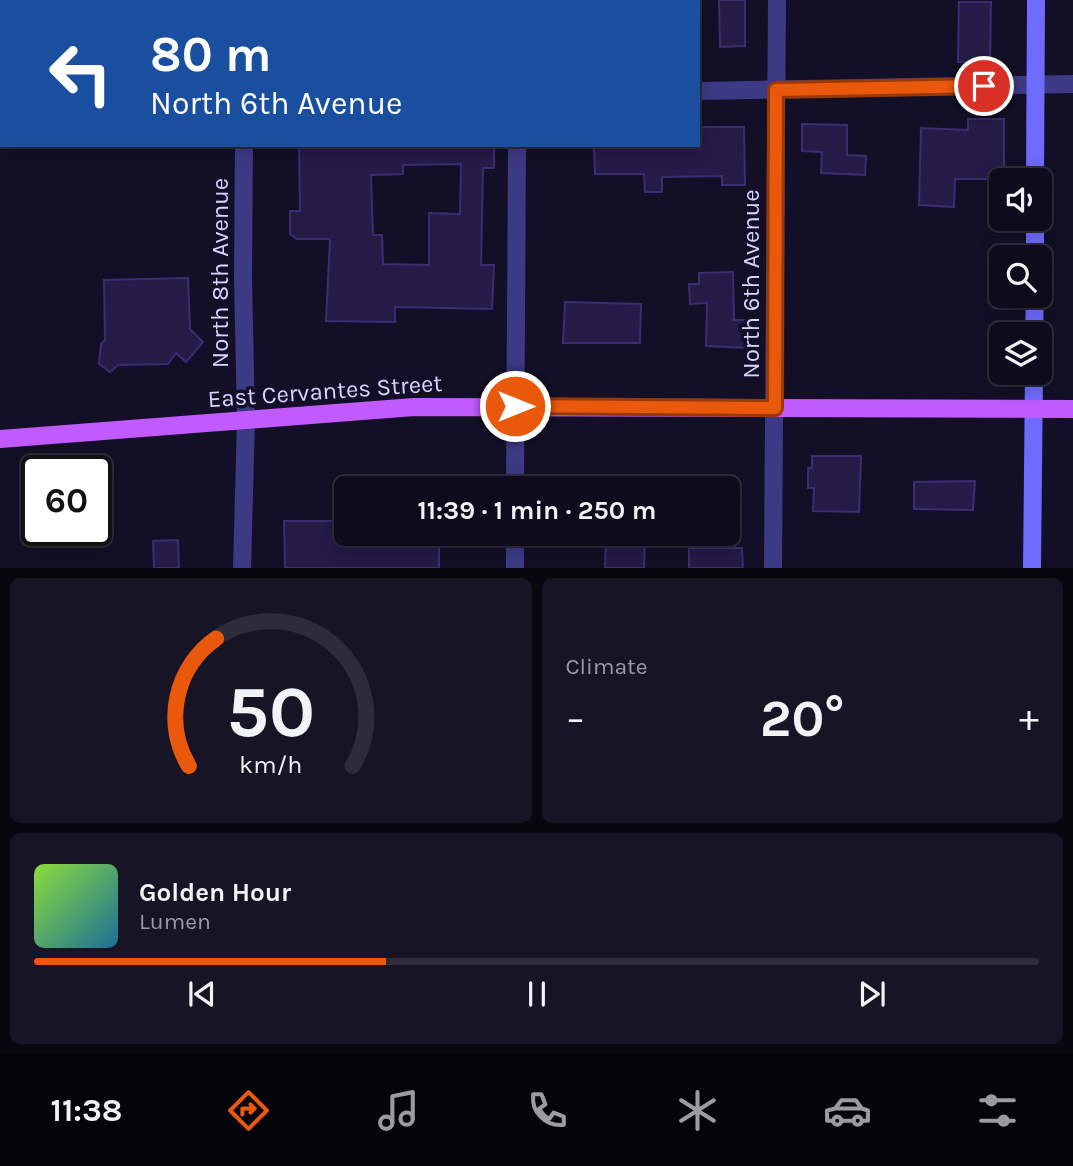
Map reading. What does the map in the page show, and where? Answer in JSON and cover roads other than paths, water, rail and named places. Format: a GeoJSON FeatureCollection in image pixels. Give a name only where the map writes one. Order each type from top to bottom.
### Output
{"type":"FeatureCollection","features":[{"type":"Feature","properties":{"kind":"main road"},"geometry":{"type":"LineString","coordinates":[[1035,168],[1036,0]]}},
{"type":"Feature","properties":{"kind":"main road"},"geometry":{"type":"LineString","coordinates":[[1032,568],[1034,385]]}},
{"type":"Feature","properties":{"kind":"main road","name":"East Cervantes Street"},"geometry":{"type":"LineString","coordinates":[[0,439],[401,408],[515,406],[1073,409]]}},
{"type":"Feature","properties":{"kind":"street","name":"North 6th Avenue"},"geometry":{"type":"LineString","coordinates":[[774,568],[777,0]]}},
{"type":"Feature","properties":{"kind":"street"},"geometry":{"type":"LineString","coordinates":[[700,92],[1073,84]]}},
{"type":"Feature","properties":{"kind":"street","name":"North 8th Avenue"},"geometry":{"type":"LineString","coordinates":[[242,568],[246,421],[244,147]]}},
{"type":"Feature","properties":{"kind":"street"},"geometry":{"type":"LineString","coordinates":[[515,476],[517,147]]}},
{"type":"Feature","properties":{"kind":"street"},"geometry":{"type":"LineString","coordinates":[[515,546],[515,568]]}}]}
